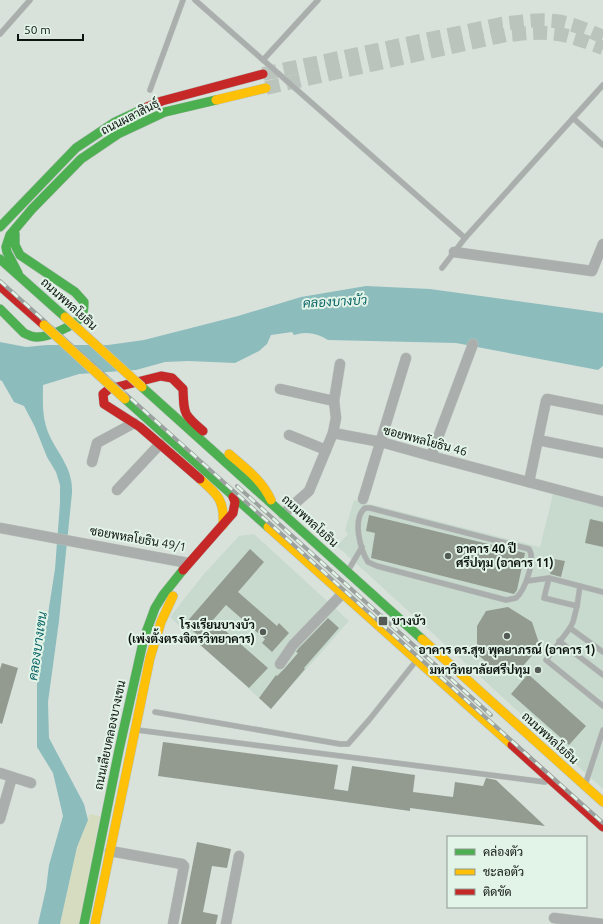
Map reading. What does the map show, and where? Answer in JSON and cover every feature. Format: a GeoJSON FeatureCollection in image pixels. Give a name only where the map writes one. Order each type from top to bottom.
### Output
{"type":"FeatureCollection","features":[{"type":"Feature","properties":{"kind":"main road","name":"ถนนผลาสินธุ์"},"geometry":{"type":"LineString","coordinates":[[0,228],[76,148],[115,122],[162,101],[263,74]]}},
{"type":"Feature","properties":{"kind":"main road","name":"ถนนผลาสินธุ์"},"geometry":{"type":"LineString","coordinates":[[12,239],[16,228],[32,209],[81,159],[118,134],[165,112],[266,88]]}},
{"type":"Feature","properties":{"kind":"main road"},"geometry":{"type":"LineString","coordinates":[[25,202],[25,207],[32,209]]}},
{"type":"Feature","properties":{"kind":"main road"},"geometry":{"type":"LineString","coordinates":[[0,228],[12,239],[16,250],[20,255],[75,292],[84,302],[84,308],[79,319],[51,334],[39,338],[25,334],[0,309]]}},
{"type":"Feature","properties":{"kind":"main road"},"geometry":{"type":"LineString","coordinates":[[12,239],[6,247],[19,275]]}},
{"type":"Feature","properties":{"kind":"main road","name":"ถนนพหลโยธิน"},"geometry":{"type":"LineString","coordinates":[[0,259],[347,572],[578,792],[603,827]]}},
{"type":"Feature","properties":{"kind":"main road","name":"ถนนพหลโยธิน"},"geometry":{"type":"LineString","coordinates":[[0,286],[554,784],[603,802]]}},
{"type":"Feature","properties":{"kind":"main road"},"geometry":{"type":"LineString","coordinates":[[223,525],[223,506],[221,498],[134,423],[104,404],[103,394],[106,391],[161,376],[172,378],[183,389],[183,406],[187,416],[261,483],[266,489],[272,504]]}},
{"type":"Feature","properties":{"kind":"main road","name":"ซอยพหลโยธิน 49/1"},"geometry":{"type":"LineString","coordinates":[[191,565],[233,512],[235,502],[233,497]]}},
{"type":"Feature","properties":{"kind":"main road","name":"ซอยพหลโยธิน 49/1"},"geometry":{"type":"LineString","coordinates":[[191,565],[242,517],[250,517],[259,520]]}},
{"type":"Feature","properties":{"kind":"main road","name":"ถนนเลียบคลองบางเขน"},"geometry":{"type":"LineString","coordinates":[[84,924],[127,710],[146,629],[154,610],[165,591],[182,577],[191,565]]}},
{"type":"Feature","properties":{"kind":"main road","name":"ถนนเลียบคลองบางเขน"},"geometry":{"type":"LineString","coordinates":[[95,924],[157,630],[164,610],[176,592],[182,577]]}},
{"type":"Feature","properties":{"kind":"street"},"geometry":{"type":"LineString","coordinates":[[454,252],[592,271],[603,244]]}},
{"type":"Feature","properties":{"kind":"street"},"geometry":{"type":"LineString","coordinates":[[431,456],[473,344]]}},
{"type":"Feature","properties":{"kind":"street"},"geometry":{"type":"LineString","coordinates":[[363,499],[406,358]]}},
{"type":"Feature","properties":{"kind":"street"},"geometry":{"type":"LineString","coordinates":[[283,514],[309,491],[333,433],[336,418],[334,401],[340,364]]}},
{"type":"Feature","properties":{"kind":"street"},"geometry":{"type":"LineString","coordinates":[[280,389],[334,401]]}},
{"type":"Feature","properties":{"kind":"street"},"geometry":{"type":"LineString","coordinates":[[529,482],[547,399],[603,410]]}},
{"type":"Feature","properties":{"kind":"street"},"geometry":{"type":"LineString","coordinates":[[92,462],[98,443],[134,423]]}},
{"type":"Feature","properties":{"kind":"street","name":"ซอยพหลโยธิน 46"},"geometry":{"type":"LineString","coordinates":[[333,433],[381,442],[603,502]]}},
{"type":"Feature","properties":{"kind":"street"},"geometry":{"type":"LineString","coordinates":[[289,435],[326,450]]}},
{"type":"Feature","properties":{"kind":"street"},"geometry":{"type":"LineString","coordinates":[[538,440],[603,453]]}},
{"type":"Feature","properties":{"kind":"street"},"geometry":{"type":"LineString","coordinates":[[117,490],[160,444]]}},
{"type":"Feature","properties":{"kind":"street","name":"ซอยพหลโยธิน 49/1"},"geometry":{"type":"LineString","coordinates":[[0,528],[81,542],[191,565]]}},
{"type":"Feature","properties":{"kind":"street"},"geometry":{"type":"LineString","coordinates":[[280,664],[293,645],[342,594]]}},
{"type":"Feature","properties":{"kind":"street"},"geometry":{"type":"LineString","coordinates":[[0,773],[31,784]]}},
{"type":"Feature","properties":{"kind":"street"},"geometry":{"type":"LineString","coordinates":[[0,819],[12,777]]}},
{"type":"Feature","properties":{"kind":"street"},"geometry":{"type":"LineString","coordinates":[[110,851],[182,864],[184,866],[173,924]]}},
{"type":"Feature","properties":{"kind":"street"},"geometry":{"type":"LineString","coordinates":[[226,924],[239,856]]}},
{"type":"Feature","properties":{"kind":"street"},"geometry":{"type":"LineString","coordinates":[[554,918],[602,924]]}},
{"type":"Feature","properties":{"kind":"lane"},"geometry":{"type":"LineString","coordinates":[[0,34],[30,0]]}},
{"type":"Feature","properties":{"kind":"lane"},"geometry":{"type":"LineString","coordinates":[[150,90],[183,0]]}},
{"type":"Feature","properties":{"kind":"lane"},"geometry":{"type":"LineString","coordinates":[[195,0],[465,238]]}},
{"type":"Feature","properties":{"kind":"lane"},"geometry":{"type":"LineString","coordinates":[[263,60],[318,0]]}},
{"type":"Feature","properties":{"kind":"lane"},"geometry":{"type":"LineString","coordinates":[[442,268],[465,238],[603,85]]}},
{"type":"Feature","properties":{"kind":"lane"},"geometry":{"type":"LineString","coordinates":[[573,118],[603,145]]}},
{"type":"Feature","properties":{"kind":"lane"},"geometry":{"type":"LineString","coordinates":[[365,508],[370,508],[529,549],[531,560],[526,581],[519,596],[512,600],[506,600],[377,566],[368,562],[362,547],[358,530],[359,518],[365,508]]}},
{"type":"Feature","properties":{"kind":"lane"},"geometry":{"type":"LineString","coordinates":[[347,572],[362,547]]}},
{"type":"Feature","properties":{"kind":"lane"},"geometry":{"type":"LineString","coordinates":[[526,581],[549,578],[603,592]]}},
{"type":"Feature","properties":{"kind":"lane"},"geometry":{"type":"LineString","coordinates":[[549,578],[545,598],[577,606]]}},
{"type":"Feature","properties":{"kind":"lane"},"geometry":{"type":"LineString","coordinates":[[580,586],[577,606],[570,628],[546,660],[603,706]]}},
{"type":"Feature","properties":{"kind":"lane"},"geometry":{"type":"LineString","coordinates":[[570,628],[603,652]]}},
{"type":"Feature","properties":{"kind":"lane"},"geometry":{"type":"LineString","coordinates":[[559,641],[603,675]]}},
{"type":"Feature","properties":{"kind":"lane"},"geometry":{"type":"LineString","coordinates":[[155,712],[340,744],[348,744],[417,660]]}},
{"type":"Feature","properties":{"kind":"lane"},"geometry":{"type":"LineString","coordinates":[[135,730],[554,784]]}},
{"type":"Feature","properties":{"kind":"lane"},"geometry":{"type":"LineString","coordinates":[[578,792],[603,733]]}},
{"type":"Feature","properties":{"kind":"shaded area","name":"มหาวิทยาลัยศรีปทุม"},"geometry":{"type":"Polygon","coordinates":[[[553,494],[603,507],[603,789],[337,546],[348,534],[345,530],[354,500],[540,547],[553,494]]]}},
{"type":"Feature","properties":{"kind":"shaded area","name":"โรงเรียนบางบัว (เพ่งตั้งตรงจิตรวิทยาคาร)"},"geometry":{"type":"Polygon","coordinates":[[[254,534],[349,621],[271,709],[170,617],[203,575],[239,536],[254,534]]]}},
{"type":"Feature","properties":{"kind":"shaded area"},"geometry":{"type":"Polygon","coordinates":[[[90,814],[100,816],[79,924],[60,924],[77,847],[90,814]]]}},
{"type":"Feature","properties":{"kind":"water","name":"คลองบางบัว"},"geometry":{"type":"Polygon","coordinates":[[[366,286],[430,289],[603,313],[603,366],[598,370],[456,343],[328,340],[316,334],[303,333],[294,335],[292,332],[271,335],[267,344],[259,351],[235,363],[188,361],[165,362],[136,370],[79,374],[43,385],[43,411],[46,426],[48,433],[67,466],[72,490],[59,621],[48,702],[49,738],[84,804],[88,820],[77,847],[60,924],[38,924],[46,889],[49,865],[63,816],[53,773],[37,747],[37,659],[41,659],[55,569],[60,485],[56,472],[47,457],[35,427],[24,406],[14,402],[0,380],[0,342],[26,347],[47,345],[108,345],[144,340],[238,316],[301,297],[366,286]]]}},
{"type":"Feature","properties":{"kind":"building","name":"อาคาร 40 ปี ศรีปทุม (อาคาร 11)"},"geometry":{"type":"Polygon","coordinates":[[[369,515],[525,553],[517,590],[514,594],[371,558],[375,533],[366,531],[369,515]]]}},
{"type":"Feature","properties":{"kind":"building"},"geometry":{"type":"Polygon","coordinates":[[[590,519],[603,522],[603,547],[585,543],[590,519]]]}},
{"type":"Feature","properties":{"kind":"building"},"geometry":{"type":"Polygon","coordinates":[[[250,549],[264,562],[238,592],[277,626],[279,623],[289,633],[272,652],[262,643],[265,639],[226,605],[213,620],[268,668],[249,688],[198,643],[202,639],[185,624],[250,549]]]}},
{"type":"Feature","properties":{"kind":"building"},"geometry":{"type":"Polygon","coordinates":[[[554,559],[565,561],[561,577],[550,574],[554,559]]]}},
{"type":"Feature","properties":{"kind":"building","name":"อาคาร ดร.สุข พุคยาภรณ์ (อาคาร 1)"},"geometry":{"type":"Polygon","coordinates":[[[508,607],[532,622],[540,646],[523,666],[493,668],[477,654],[477,626],[486,611],[508,607]]]}},
{"type":"Feature","properties":{"kind":"building"},"geometry":{"type":"Polygon","coordinates":[[[328,618],[339,628],[271,709],[259,698],[276,675],[277,676],[285,668],[298,653],[296,652],[298,649],[328,618]]]}},
{"type":"Feature","properties":{"kind":"building"},"geometry":{"type":"Polygon","coordinates":[[[2,663],[18,668],[2,724],[0,723],[0,669],[2,663]]]}},
{"type":"Feature","properties":{"kind":"building"},"geometry":{"type":"Polygon","coordinates":[[[528,674],[586,726],[569,745],[511,694],[528,674]]]}},
{"type":"Feature","properties":{"kind":"building"},"geometry":{"type":"Polygon","coordinates":[[[163,742],[338,765],[334,789],[348,791],[352,766],[415,775],[413,792],[453,797],[455,782],[483,786],[486,778],[496,780],[545,826],[410,808],[410,811],[158,776],[163,742]]]}},
{"type":"Feature","properties":{"kind":"building"},"geometry":{"type":"Polygon","coordinates":[[[197,842],[231,849],[227,868],[212,866],[203,912],[218,915],[216,924],[181,924],[197,842]]]}},
{"type":"Feature","properties":{"kind":"tunnel"},"geometry":{"type":"LineString","coordinates":[[263,74],[501,24],[541,20],[555,21],[567,23],[603,37]]}},
{"type":"Feature","properties":{"kind":"tunnel"},"geometry":{"type":"LineString","coordinates":[[266,88],[506,35],[549,33],[563,35],[603,48]]}},
{"type":"Feature","properties":{"kind":"railway"},"geometry":{"type":"LineString","coordinates":[[0,281],[603,823]]}},
{"type":"Feature","properties":{"kind":"railway"},"geometry":{"type":"LineString","coordinates":[[237,486],[491,715]]}},
{"type":"Feature","properties":{"kind":"traffic: fast"},"geometry":{"type":"LineString","coordinates":[[18,273],[7,252],[6,247],[10,235],[32,209],[81,159],[118,134],[165,112],[216,100]]}},
{"type":"Feature","properties":{"kind":"traffic: fast"},"geometry":{"type":"LineString","coordinates":[[0,227],[76,148],[115,122],[147,107]]}},
{"type":"Feature","properties":{"kind":"traffic: fast"},"geometry":{"type":"LineString","coordinates":[[0,309],[24,333],[36,337],[47,336],[67,328],[78,320],[83,312],[84,302],[75,292],[20,255],[15,245],[15,234]]}},
{"type":"Feature","properties":{"kind":"traffic: fast"},"geometry":{"type":"LineString","coordinates":[[0,259],[65,317]]}},
{"type":"Feature","properties":{"kind":"traffic: fast"},"geometry":{"type":"LineString","coordinates":[[142,387],[422,639]]}},
{"type":"Feature","properties":{"kind":"traffic: fast"},"geometry":{"type":"LineString","coordinates":[[125,399],[268,527]]}},
{"type":"Feature","properties":{"kind":"traffic: fast"},"geometry":{"type":"LineString","coordinates":[[84,924],[119,750],[144,638],[155,608],[163,595],[183,570]]}},
{"type":"Feature","properties":{"kind":"traffic: slow"},"geometry":{"type":"LineString","coordinates":[[216,100],[266,88]]}},
{"type":"Feature","properties":{"kind":"traffic: slow"},"geometry":{"type":"LineString","coordinates":[[65,317],[142,387]]}},
{"type":"Feature","properties":{"kind":"traffic: slow"},"geometry":{"type":"LineString","coordinates":[[44,325],[125,399]]}},
{"type":"Feature","properties":{"kind":"traffic: slow"},"geometry":{"type":"LineString","coordinates":[[229,454],[258,480],[271,500]]}},
{"type":"Feature","properties":{"kind":"traffic: slow"},"geometry":{"type":"LineString","coordinates":[[200,479],[219,498],[223,509],[223,525]]}},
{"type":"Feature","properties":{"kind":"traffic: slow"},"geometry":{"type":"LineString","coordinates":[[268,527],[512,745]]}},
{"type":"Feature","properties":{"kind":"traffic: slow"},"geometry":{"type":"LineString","coordinates":[[95,924],[150,658],[161,622],[173,596]]}},
{"type":"Feature","properties":{"kind":"traffic: slow"},"geometry":{"type":"LineString","coordinates":[[422,639],[603,802]]}},
{"type":"Feature","properties":{"kind":"traffic: jam"},"geometry":{"type":"LineString","coordinates":[[147,107],[162,101],[263,74]]}},
{"type":"Feature","properties":{"kind":"traffic: jam"},"geometry":{"type":"LineString","coordinates":[[0,286],[44,325]]}},
{"type":"Feature","properties":{"kind":"traffic: jam"},"geometry":{"type":"LineString","coordinates":[[200,479],[140,427],[104,404],[103,394],[109,389],[161,376],[172,378],[183,389],[184,409],[188,417],[203,431]]}},
{"type":"Feature","properties":{"kind":"traffic: jam"},"geometry":{"type":"LineString","coordinates":[[183,570],[233,513],[235,502],[233,497]]}},
{"type":"Feature","properties":{"kind":"traffic: jam"},"geometry":{"type":"LineString","coordinates":[[512,745],[603,827]]}},
{"type":"Feature","properties":{"kind":"place","name":"อาคาร 40 ปี ศรีปทุม (อาคาร 11)"},"geometry":{"type":"Point","coordinates":[448,556]}},
{"type":"Feature","properties":{"kind":"place","name":"บางบัว"},"geometry":{"type":"Point","coordinates":[383,621]}},
{"type":"Feature","properties":{"kind":"place","name":"โรงเรียนบางบัว (เพ่งตั้งตรงจิตรวิทยาคาร)"},"geometry":{"type":"Point","coordinates":[263,632]}},
{"type":"Feature","properties":{"kind":"place","name":"อาคาร ดร.สุข พุคยาภรณ์ (อาคาร 1)"},"geometry":{"type":"Point","coordinates":[507,636]}},
{"type":"Feature","properties":{"kind":"place","name":"มหาวิทยาลัยศรีปทุม"},"geometry":{"type":"Point","coordinates":[538,670]}},
{"type":"Feature","properties":{"kind":"water label","name":"คลองบางเขน"},"geometry":{"type":"Point","coordinates":[37,646]}}]}
